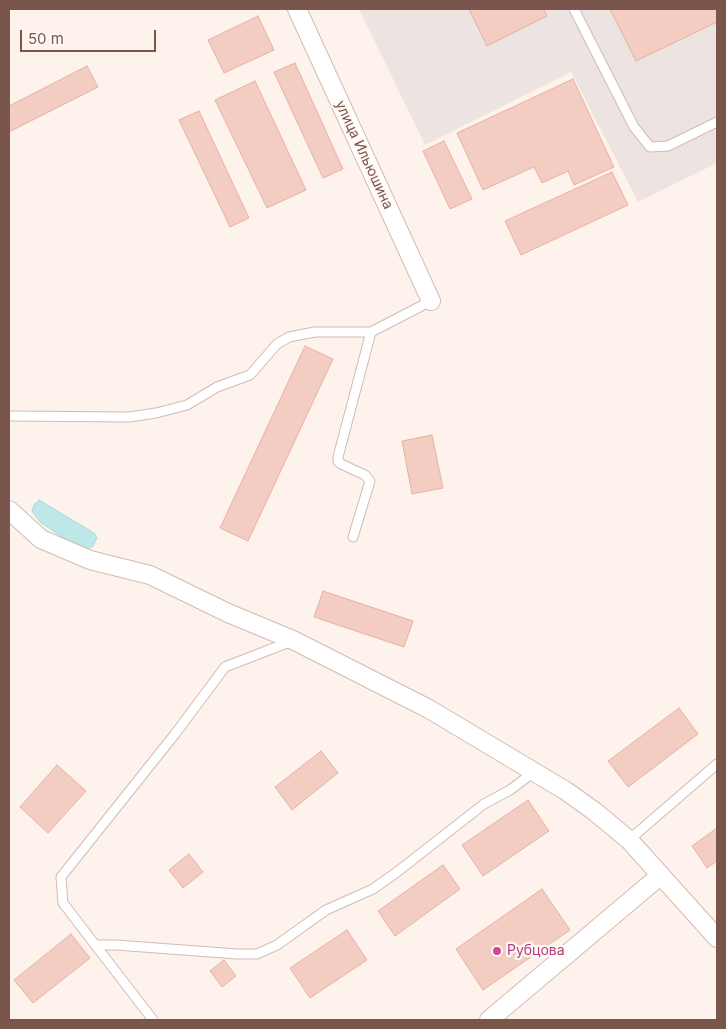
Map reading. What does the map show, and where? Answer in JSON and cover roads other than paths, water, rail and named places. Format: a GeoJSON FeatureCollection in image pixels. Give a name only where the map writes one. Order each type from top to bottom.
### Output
{"type":"FeatureCollection","features":[{"type":"Feature","properties":{"kind":"street","name":"улица Ильюшина"},"geometry":{"type":"LineString","coordinates":[[297,9],[431,301]]}},
{"type":"Feature","properties":{"kind":"street"},"geometry":{"type":"LineString","coordinates":[[9,510],[41,539],[90,560],[150,575],[228,613],[294,640],[429,708],[566,791],[629,840],[717,938]]}},
{"type":"Feature","properties":{"kind":"street"},"geometry":{"type":"LineString","coordinates":[[489,1020],[661,875]]}},
{"type":"Feature","properties":{"kind":"lane"},"geometry":{"type":"LineString","coordinates":[[574,9],[634,127],[650,147],[668,146],[717,122]]}},
{"type":"Feature","properties":{"kind":"lane"},"geometry":{"type":"LineString","coordinates":[[9,416],[129,417],[156,413],[187,404],[216,387],[250,375],[277,344],[289,337],[315,332],[371,332],[431,301]]}},
{"type":"Feature","properties":{"kind":"lane"},"geometry":{"type":"LineString","coordinates":[[353,537],[370,482],[365,475],[341,464],[338,461],[338,457],[371,332]]}},
{"type":"Feature","properties":{"kind":"lane"},"geometry":{"type":"LineString","coordinates":[[153,1020],[63,903],[61,878],[175,734],[225,667],[294,640]]}},
{"type":"Feature","properties":{"kind":"lane"},"geometry":{"type":"LineString","coordinates":[[629,840],[717,764]]}},
{"type":"Feature","properties":{"kind":"lane"},"geometry":{"type":"LineString","coordinates":[[95,945],[257,954],[277,945],[326,910],[373,889],[484,804],[510,790],[534,772]]}},
{"type":"Feature","properties":{"kind":"water"},"geometry":{"type":"Polygon","coordinates":[[[39,500],[94,533],[97,538],[93,546],[84,550],[79,548],[40,522],[32,511],[34,505],[39,500]]]}},
{"type":"Feature","properties":{"kind":"place","name":"Рубцова"},"geometry":{"type":"Point","coordinates":[497,951]}}]}
